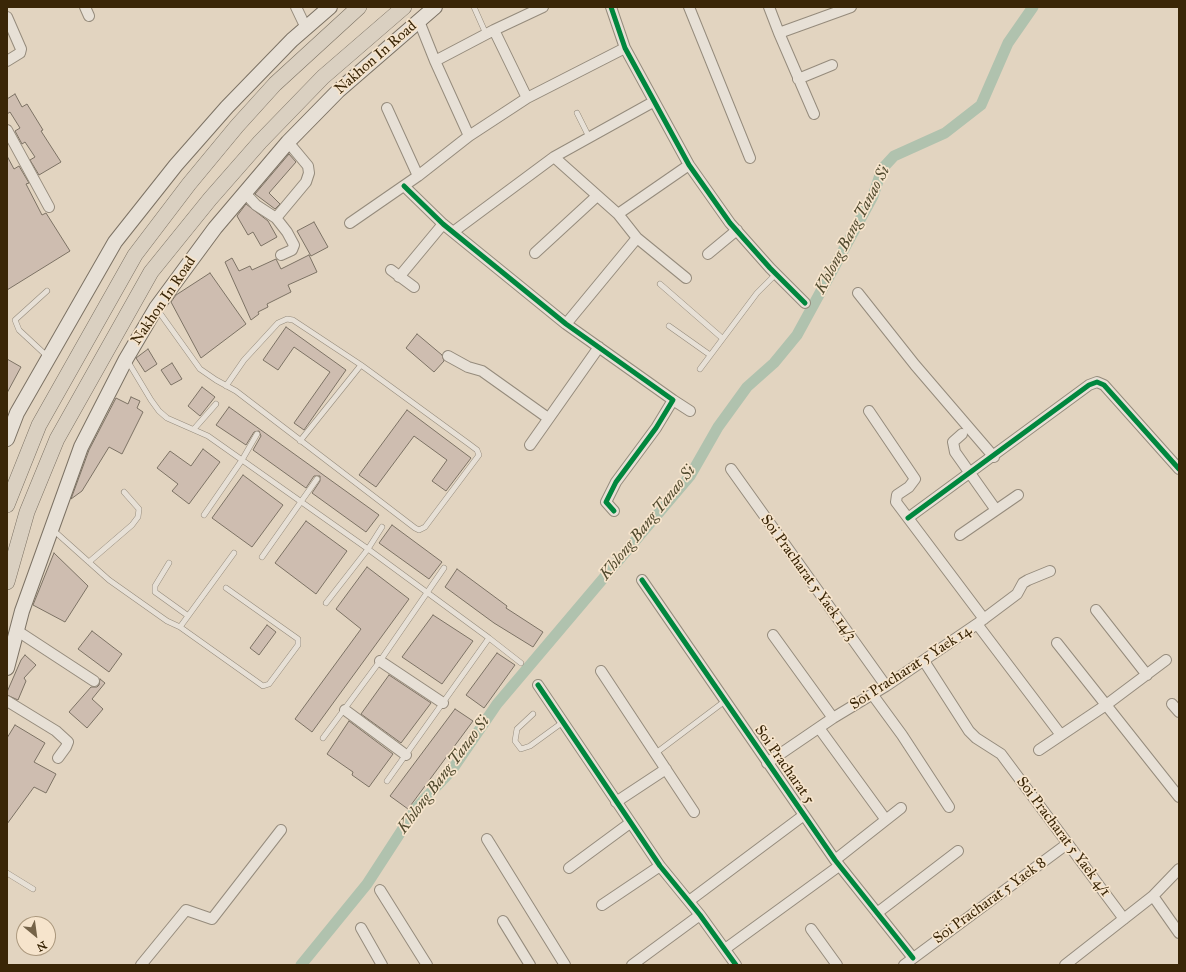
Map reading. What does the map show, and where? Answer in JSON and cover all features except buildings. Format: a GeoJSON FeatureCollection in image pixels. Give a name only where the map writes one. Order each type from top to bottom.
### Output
{"type":"FeatureCollection","features":[{"type":"Feature","properties":{"kind":"main road"},"geometry":{"type":"LineString","coordinates":[[8,431],[115,242],[176,165],[227,107],[292,40],[330,7]]}},
{"type":"Feature","properties":{"kind":"main road"},"geometry":{"type":"LineString","coordinates":[[7,505],[39,425],[135,255],[189,184],[237,126],[275,84],[359,7]]}},
{"type":"Feature","properties":{"kind":"main road","name":"Nakhon In Road"},"geometry":{"type":"LineString","coordinates":[[7,582],[28,512],[57,439],[151,272],[210,199],[260,142],[323,77],[404,7]]}},
{"type":"Feature","properties":{"kind":"main road","name":"Nakhon In Road"},"geometry":{"type":"LineString","coordinates":[[7,668],[16,630],[51,527],[81,447],[126,360],[156,308],[215,228],[288,142],[338,91],[435,7]]}},
{"type":"Feature","properties":{"kind":"street"},"geometry":{"type":"LineString","coordinates":[[296,7],[306,28]]}},
{"type":"Feature","properties":{"kind":"street"},"geometry":{"type":"LineString","coordinates":[[434,61],[543,7]]}},
{"type":"Feature","properties":{"kind":"street"},"geometry":{"type":"LineString","coordinates":[[611,7],[625,48],[653,102],[689,164],[737,230],[776,274],[805,303]]}},
{"type":"Feature","properties":{"kind":"street"},"geometry":{"type":"LineString","coordinates":[[689,7],[750,158]]}},
{"type":"Feature","properties":{"kind":"street"},"geometry":{"type":"LineString","coordinates":[[769,7],[779,34],[814,114]]}},
{"type":"Feature","properties":{"kind":"street"},"geometry":{"type":"LineString","coordinates":[[779,34],[851,7]]}},
{"type":"Feature","properties":{"kind":"street"},"geometry":{"type":"LineString","coordinates":[[7,17],[22,49],[20,53],[7,61]]}},
{"type":"Feature","properties":{"kind":"street"},"geometry":{"type":"LineString","coordinates":[[419,21],[434,61],[470,136]]}},
{"type":"Feature","properties":{"kind":"street"},"geometry":{"type":"LineString","coordinates":[[490,32],[527,98]]}},
{"type":"Feature","properties":{"kind":"street"},"geometry":{"type":"LineString","coordinates":[[350,223],[418,176],[470,136],[527,98],[625,48]]}},
{"type":"Feature","properties":{"kind":"street"},"geometry":{"type":"LineString","coordinates":[[798,79],[832,65]]}},
{"type":"Feature","properties":{"kind":"street"},"geometry":{"type":"LineString","coordinates":[[453,232],[554,157],[653,102]]}},
{"type":"Feature","properties":{"kind":"street"},"geometry":{"type":"LineString","coordinates":[[387,108],[418,176]]}},
{"type":"Feature","properties":{"kind":"street"},"geometry":{"type":"LineString","coordinates":[[7,130],[50,207]]}},
{"type":"Feature","properties":{"kind":"street"},"geometry":{"type":"LineString","coordinates":[[276,218],[306,182],[310,173],[308,166],[288,142]]}},
{"type":"Feature","properties":{"kind":"street"},"geometry":{"type":"LineString","coordinates":[[554,157],[618,214],[637,238],[686,278]]}},
{"type":"Feature","properties":{"kind":"street"},"geometry":{"type":"LineString","coordinates":[[618,214],[689,164]]}},
{"type":"Feature","properties":{"kind":"street"},"geometry":{"type":"LineString","coordinates":[[404,186],[443,224],[566,324],[690,411]]}},
{"type":"Feature","properties":{"kind":"street"},"geometry":{"type":"LineString","coordinates":[[245,193],[256,205],[276,218],[287,232],[294,245],[292,250],[281,255]]}},
{"type":"Feature","properties":{"kind":"street"},"geometry":{"type":"LineString","coordinates":[[535,253],[597,196]]}},
{"type":"Feature","properties":{"kind":"street"},"geometry":{"type":"LineString","coordinates":[[400,277],[443,224]]}},
{"type":"Feature","properties":{"kind":"street"},"geometry":{"type":"LineString","coordinates":[[708,254],[737,230]]}},
{"type":"Feature","properties":{"kind":"street"},"geometry":{"type":"LineString","coordinates":[[566,324],[637,238]]}},
{"type":"Feature","properties":{"kind":"street"},"geometry":{"type":"LineString","coordinates":[[391,270],[414,287]]}},
{"type":"Feature","properties":{"kind":"street"},"geometry":{"type":"LineString","coordinates":[[858,293],[915,365],[994,457]]}},
{"type":"Feature","properties":{"kind":"street"},"geometry":{"type":"LineString","coordinates":[[530,445],[599,348]]}},
{"type":"Feature","properties":{"kind":"street"},"geometry":{"type":"LineString","coordinates":[[448,356],[468,368],[482,371],[548,418]]}},
{"type":"Feature","properties":{"kind":"street"},"geometry":{"type":"LineString","coordinates":[[908,518],[994,457],[1089,385],[1097,382],[1104,385],[1179,470]]}},
{"type":"Feature","properties":{"kind":"street"},"geometry":{"type":"LineString","coordinates":[[614,511],[606,502],[616,482],[656,428],[673,400]]}},
{"type":"Feature","properties":{"kind":"street"},"geometry":{"type":"LineString","coordinates":[[869,411],[915,479],[909,486],[897,495],[895,499],[980,622],[1061,735]]}},
{"type":"Feature","properties":{"kind":"street"},"geometry":{"type":"LineString","coordinates":[[962,434],[953,442],[955,452],[996,510]]}},
{"type":"Feature","properties":{"kind":"street","name":"Soi Pracharat 5 Yaek 14/3"},"geometry":{"type":"LineString","coordinates":[[731,470],[886,686]]}},
{"type":"Feature","properties":{"kind":"street"},"geometry":{"type":"LineString","coordinates":[[960,535],[1018,495]]}},
{"type":"Feature","properties":{"kind":"street","name":"Soi Pracharat 5 Yaek 14"},"geometry":{"type":"LineString","coordinates":[[767,763],[833,718],[924,661],[980,622],[1017,594],[1023,583],[1050,571]]}},
{"type":"Feature","properties":{"kind":"street","name":"Soi Pracharat 5"},"geometry":{"type":"LineString","coordinates":[[642,580],[837,863],[913,958]]}},
{"type":"Feature","properties":{"kind":"street"},"geometry":{"type":"LineString","coordinates":[[1096,610],[1147,675]]}},
{"type":"Feature","properties":{"kind":"street"},"geometry":{"type":"LineString","coordinates":[[16,630],[94,682]]}},
{"type":"Feature","properties":{"kind":"street"},"geometry":{"type":"LineString","coordinates":[[773,635],[833,718]]}},
{"type":"Feature","properties":{"kind":"street"},"geometry":{"type":"LineString","coordinates":[[1057,643],[1179,797]]}},
{"type":"Feature","properties":{"kind":"street"},"geometry":{"type":"LineString","coordinates":[[1039,750],[1147,675],[1166,660]]}},
{"type":"Feature","properties":{"kind":"street"},"geometry":{"type":"LineString","coordinates":[[380,661],[443,703]]}},
{"type":"Feature","properties":{"kind":"street","name":"Soi Pracharat 5 Yaek 4/1"},"geometry":{"type":"LineString","coordinates":[[924,661],[969,731],[976,738],[1001,754],[1124,919]]}},
{"type":"Feature","properties":{"kind":"street"},"geometry":{"type":"LineString","coordinates":[[601,670],[694,812]]}},
{"type":"Feature","properties":{"kind":"street"},"geometry":{"type":"LineString","coordinates":[[538,685],[660,866],[700,915],[735,965]]}},
{"type":"Feature","properties":{"kind":"street"},"geometry":{"type":"LineString","coordinates":[[872,694],[902,735],[949,807]]}},
{"type":"Feature","properties":{"kind":"street"},"geometry":{"type":"LineString","coordinates":[[7,701],[56,731],[68,742],[58,758]]}},
{"type":"Feature","properties":{"kind":"street"},"geometry":{"type":"LineString","coordinates":[[1172,704],[1179,712]]}},
{"type":"Feature","properties":{"kind":"street"},"geometry":{"type":"LineString","coordinates":[[345,710],[406,755]]}},
{"type":"Feature","properties":{"kind":"street"},"geometry":{"type":"LineString","coordinates":[[819,728],[886,820]]}},
{"type":"Feature","properties":{"kind":"street"},"geometry":{"type":"LineString","coordinates":[[616,802],[666,769]]}},
{"type":"Feature","properties":{"kind":"street"},"geometry":{"type":"LineString","coordinates":[[725,949],[837,863],[901,808]]}},
{"type":"Feature","properties":{"kind":"street"},"geometry":{"type":"LineString","coordinates":[[689,901],[804,815]]}},
{"type":"Feature","properties":{"kind":"street"},"geometry":{"type":"LineString","coordinates":[[569,868],[630,823]]}},
{"type":"Feature","properties":{"kind":"street"},"geometry":{"type":"LineString","coordinates":[[141,965],[186,910],[212,919],[280,830]]}},
{"type":"Feature","properties":{"kind":"street"},"geometry":{"type":"LineString","coordinates":[[487,839],[565,965]]}},
{"type":"Feature","properties":{"kind":"street","name":"Soi Pracharat 5 Yaek 8"},"geometry":{"type":"LineString","coordinates":[[913,958],[1067,844]]}},
{"type":"Feature","properties":{"kind":"street"},"geometry":{"type":"LineString","coordinates":[[877,913],[958,851]]}},
{"type":"Feature","properties":{"kind":"street"},"geometry":{"type":"LineString","coordinates":[[602,905],[660,866]]}},
{"type":"Feature","properties":{"kind":"street"},"geometry":{"type":"LineString","coordinates":[[1065,965],[1153,896],[1179,869]]}},
{"type":"Feature","properties":{"kind":"street"},"geometry":{"type":"LineString","coordinates":[[380,890],[427,965]]}},
{"type":"Feature","properties":{"kind":"street"},"geometry":{"type":"LineString","coordinates":[[1153,896],[1179,933]]}},
{"type":"Feature","properties":{"kind":"street"},"geometry":{"type":"LineString","coordinates":[[632,965],[700,915]]}},
{"type":"Feature","properties":{"kind":"street"},"geometry":{"type":"LineString","coordinates":[[503,921],[530,965]]}},
{"type":"Feature","properties":{"kind":"street"},"geometry":{"type":"LineString","coordinates":[[361,928],[382,965]]}},
{"type":"Feature","properties":{"kind":"street"},"geometry":{"type":"LineString","coordinates":[[811,929],[837,965]]}},
{"type":"Feature","properties":{"kind":"street"},"geometry":{"type":"LineString","coordinates":[[1077,956],[1084,965]]}},
{"type":"Feature","properties":{"kind":"street"},"geometry":{"type":"LineString","coordinates":[[904,965],[913,958]]}},
{"type":"Feature","properties":{"kind":"lane"},"geometry":{"type":"LineString","coordinates":[[474,7],[490,32]]}},
{"type":"Feature","properties":{"kind":"lane"},"geometry":{"type":"LineString","coordinates":[[577,113],[589,137]]}},
{"type":"Feature","properties":{"kind":"lane"},"geometry":{"type":"LineString","coordinates":[[700,369],[757,293],[776,274]]}},
{"type":"Feature","properties":{"kind":"lane"},"geometry":{"type":"LineString","coordinates":[[660,284],[722,338]]}},
{"type":"Feature","properties":{"kind":"lane"},"geometry":{"type":"LineString","coordinates":[[47,291],[15,320],[19,330],[48,358]]}},
{"type":"Feature","properties":{"kind":"lane"},"geometry":{"type":"LineString","coordinates":[[156,308],[200,369],[226,386],[236,391],[415,528],[420,530],[423,529],[479,455],[477,450],[361,364],[293,320],[287,319],[278,323],[244,360],[226,386]]}},
{"type":"Feature","properties":{"kind":"lane"},"geometry":{"type":"LineString","coordinates":[[669,326],[710,354]]}},
{"type":"Feature","properties":{"kind":"lane"},"geometry":{"type":"LineString","coordinates":[[126,360],[158,411],[167,418],[194,429],[242,460],[368,549],[521,663]]}},
{"type":"Feature","properties":{"kind":"lane"},"geometry":{"type":"LineString","coordinates":[[300,441],[361,364]]}},
{"type":"Feature","properties":{"kind":"lane"},"geometry":{"type":"LineString","coordinates":[[194,429],[216,404]]}},
{"type":"Feature","properties":{"kind":"lane"},"geometry":{"type":"LineString","coordinates":[[204,515],[242,460],[257,434]]}},
{"type":"Feature","properties":{"kind":"lane"},"geometry":{"type":"LineString","coordinates":[[262,557],[318,479]]}},
{"type":"Feature","properties":{"kind":"lane"},"geometry":{"type":"LineString","coordinates":[[89,562],[132,525],[138,517],[138,509],[124,492]]}},
{"type":"Feature","properties":{"kind":"lane"},"geometry":{"type":"LineString","coordinates":[[51,527],[110,580],[167,621],[180,627],[263,686],[269,684],[298,644],[298,639],[226,588]]}},
{"type":"Feature","properties":{"kind":"lane"},"geometry":{"type":"LineString","coordinates":[[326,603],[368,549],[382,527]]}},
{"type":"Feature","properties":{"kind":"lane"},"geometry":{"type":"LineString","coordinates":[[180,627],[187,615],[234,553]]}},
{"type":"Feature","properties":{"kind":"lane"},"geometry":{"type":"LineString","coordinates":[[169,563],[155,586],[155,592],[187,615]]}},
{"type":"Feature","properties":{"kind":"lane"},"geometry":{"type":"LineString","coordinates":[[323,738],[380,661],[444,568]]}},
{"type":"Feature","properties":{"kind":"lane"},"geometry":{"type":"LineString","coordinates":[[387,781],[489,638]]}},
{"type":"Feature","properties":{"kind":"lane"},"geometry":{"type":"LineString","coordinates":[[656,753],[725,700]]}},
{"type":"Feature","properties":{"kind":"lane"},"geometry":{"type":"LineString","coordinates":[[533,714],[517,729],[514,740],[521,749],[530,746],[563,722]]}},
{"type":"Feature","properties":{"kind":"lane"},"geometry":{"type":"LineString","coordinates":[[7,873],[33,889]]}},
{"type":"Feature","properties":{"kind":"waterway","name":"Khlong Bang Tanao Si"},"geometry":{"type":"LineString","coordinates":[[301,965],[367,884],[417,807],[452,770],[497,704],[690,476],[718,427],[747,387],[774,363],[797,335],[873,196],[882,169],[894,156],[945,133],[981,105],[1008,43],[1033,7]]}},
{"type":"Feature","properties":{"kind":"cycle path"},"geometry":{"type":"LineString","coordinates":[[611,7],[625,48],[689,165],[730,223],[770,268],[805,303]]}},
{"type":"Feature","properties":{"kind":"cycle path"},"geometry":{"type":"LineString","coordinates":[[404,186],[443,224],[566,324],[673,400],[656,428],[616,482],[606,502],[614,511]]}},
{"type":"Feature","properties":{"kind":"cycle path"},"geometry":{"type":"LineString","coordinates":[[908,518],[1089,385],[1097,382],[1104,385],[1179,469]]}},
{"type":"Feature","properties":{"kind":"cycle path"},"geometry":{"type":"LineString","coordinates":[[642,580],[835,860],[913,958]]}},
{"type":"Feature","properties":{"kind":"cycle path"},"geometry":{"type":"LineString","coordinates":[[538,685],[660,866],[700,915],[736,965]]}}]}
